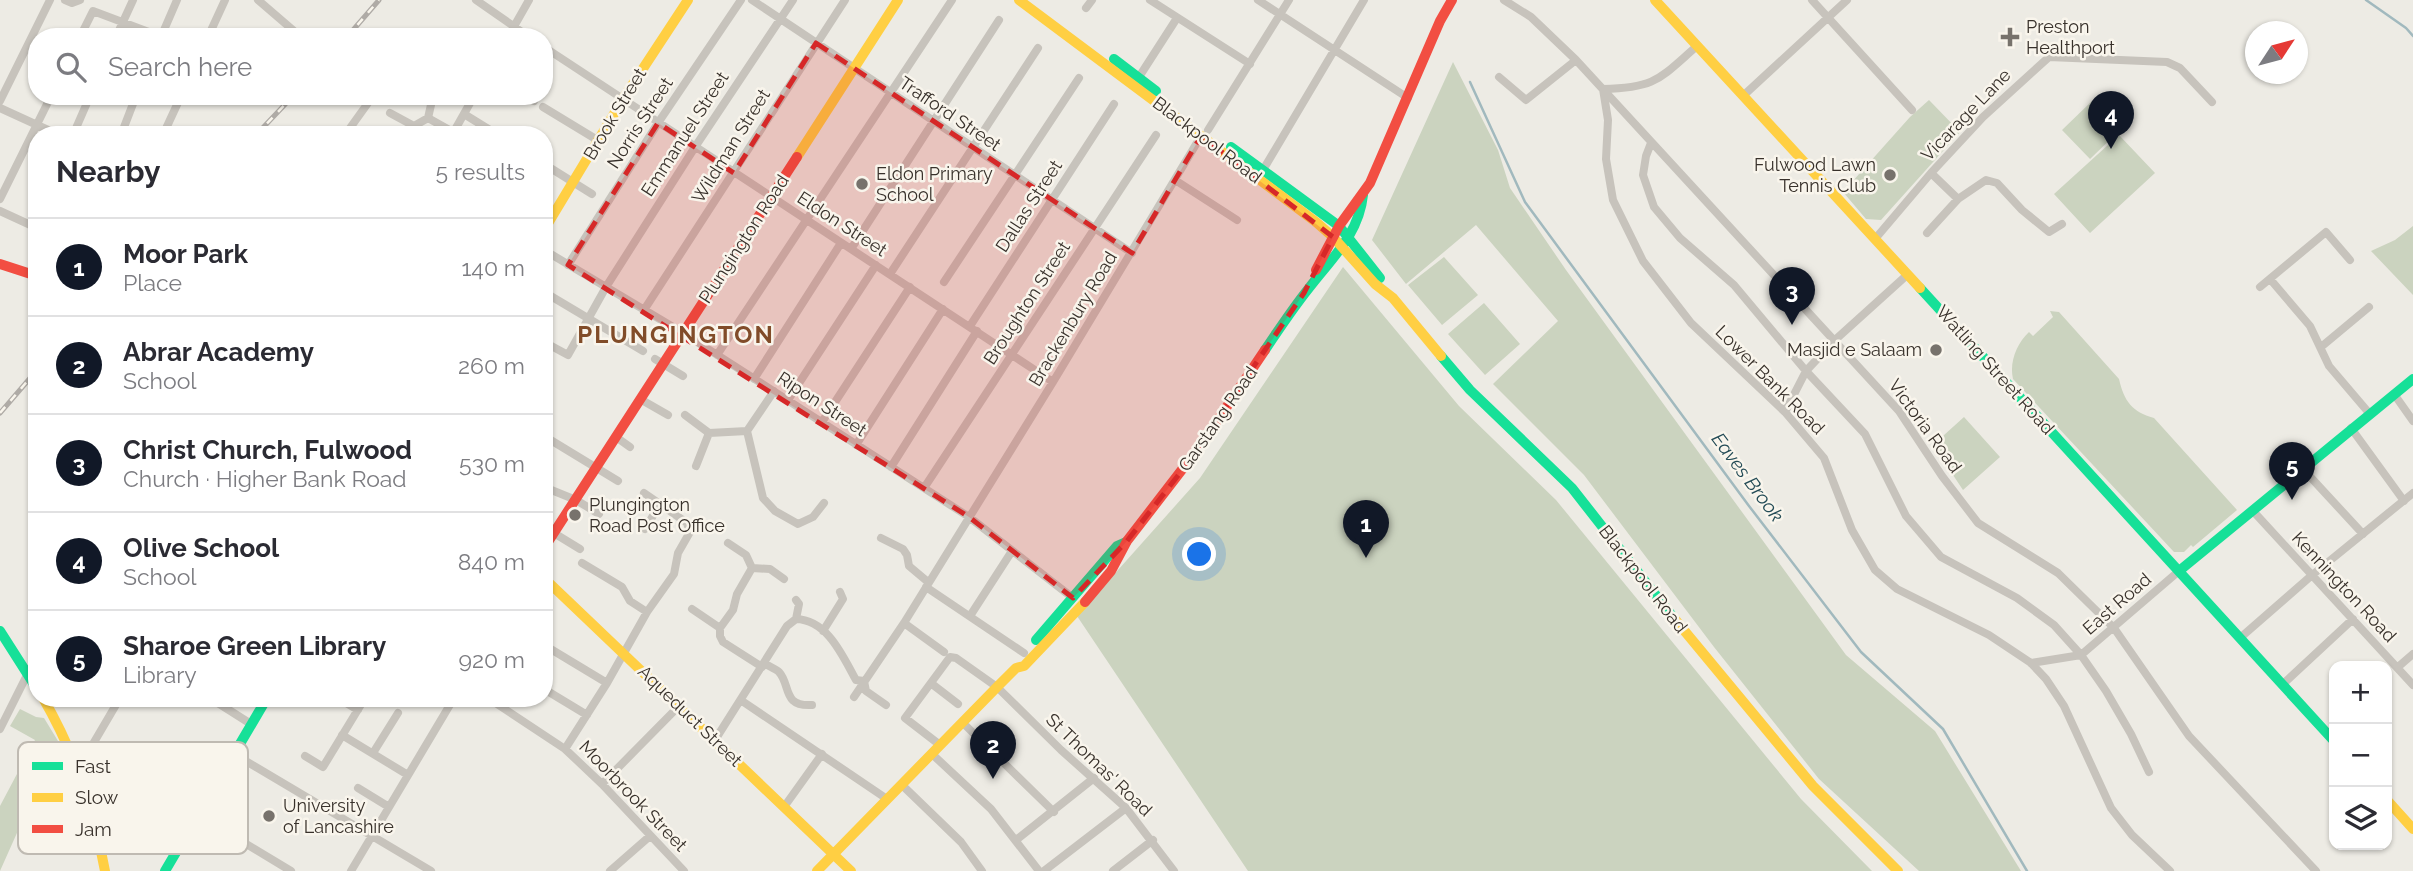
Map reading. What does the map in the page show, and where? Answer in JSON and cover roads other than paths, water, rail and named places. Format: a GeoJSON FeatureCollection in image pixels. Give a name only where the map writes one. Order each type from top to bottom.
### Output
{"type":"FeatureCollection","features":[{"type":"Feature","properties":{"kind":"main road","name":"Brook Street"},"geometry":{"type":"LineString","coordinates":[[553,215],[623,99],[688,0]]}},
{"type":"Feature","properties":{"kind":"main road","name":"Plungington Road"},"geometry":{"type":"LineString","coordinates":[[553,526],[576,500],[640,399],[659,361],[683,333],[898,0]]}},
{"type":"Feature","properties":{"kind":"main road","name":"Blackpool Road"},"geometry":{"type":"LineString","coordinates":[[1019,0],[1339,226],[1345,242],[1361,268],[1375,284],[1385,290],[1470,390],[1572,488],[1708,661],[1813,786],[1898,871]]}},
{"type":"Feature","properties":{"kind":"main road","name":"Blackpool Road"},"geometry":{"type":"LineString","coordinates":[[1033,0],[1139,77],[1333,237],[1345,242],[1378,272],[1385,290]]}},
{"type":"Feature","properties":{"kind":"main road","name":"Garstang Road"},"geometry":{"type":"LineString","coordinates":[[817,871],[1016,668],[1024,666],[1077,602],[1117,546],[1127,541],[1187,464],[1304,293],[1339,226],[1359,199],[1388,146],[1452,0]]}},
{"type":"Feature","properties":{"kind":"main road","name":"Watling Street Road"},"geometry":{"type":"LineString","coordinates":[[1655,0],[2329,735]]}},
{"type":"Feature","properties":{"kind":"main road","name":"Garstang Road"},"geometry":{"type":"LineString","coordinates":[[1304,293],[1345,242],[1361,210],[1359,199]]}},
{"type":"Feature","properties":{"kind":"main road"},"geometry":{"type":"LineString","coordinates":[[1316,209],[1338,209],[1359,199]]}},
{"type":"Feature","properties":{"kind":"main road"},"geometry":{"type":"LineString","coordinates":[[1327,267],[1340,263],[1361,268]]}},
{"type":"Feature","properties":{"kind":"main road"},"geometry":{"type":"LineString","coordinates":[[0,264],[28,273]]}},
{"type":"Feature","properties":{"kind":"main road"},"geometry":{"type":"LineString","coordinates":[[2179,571],[2413,379]]}},
{"type":"Feature","properties":{"kind":"main road","name":"Aqueduct Street"},"geometry":{"type":"LineString","coordinates":[[553,586],[851,871]]}},
{"type":"Feature","properties":{"kind":"main road","name":"Garstang Road"},"geometry":{"type":"LineString","coordinates":[[1016,668],[1024,653],[1077,602]]}},
{"type":"Feature","properties":{"kind":"main road"},"geometry":{"type":"LineString","coordinates":[[0,631],[27,675]]}},
{"type":"Feature","properties":{"kind":"main road"},"geometry":{"type":"LineString","coordinates":[[48,707],[68,742]]}},
{"type":"Feature","properties":{"kind":"main road"},"geometry":{"type":"LineString","coordinates":[[241,742],[261,707]]}},
{"type":"Feature","properties":{"kind":"main road"},"geometry":{"type":"LineString","coordinates":[[2392,805],[2412,827]]}},
{"type":"Feature","properties":{"kind":"main road"},"geometry":{"type":"LineString","coordinates":[[165,871],[175,854]]}},
{"type":"Feature","properties":{"kind":"street"},"geometry":{"type":"LineString","coordinates":[[36,28],[50,0]]}},
{"type":"Feature","properties":{"kind":"street"},"geometry":{"type":"LineString","coordinates":[[65,0],[79,1]]}},
{"type":"Feature","properties":{"kind":"street"},"geometry":{"type":"LineString","coordinates":[[120,28],[133,0]]}},
{"type":"Feature","properties":{"kind":"street"},"geometry":{"type":"LineString","coordinates":[[165,28],[177,0]]}},
{"type":"Feature","properties":{"kind":"street"},"geometry":{"type":"LineString","coordinates":[[212,28],[225,0]]}},
{"type":"Feature","properties":{"kind":"street"},"geometry":{"type":"LineString","coordinates":[[258,0],[291,28]]}},
{"type":"Feature","properties":{"kind":"street"},"geometry":{"type":"LineString","coordinates":[[476,0],[517,28]]}},
{"type":"Feature","properties":{"kind":"street"},"geometry":{"type":"LineString","coordinates":[[514,26],[529,0]]}},
{"type":"Feature","properties":{"kind":"street","name":"Norris Street"},"geometry":{"type":"LineString","coordinates":[[568,265],[658,122],[741,0]]}},
{"type":"Feature","properties":{"kind":"street","name":"Trafford Street"},"geometry":{"type":"LineString","coordinates":[[752,0],[1132,253]]}},
{"type":"Feature","properties":{"kind":"street","name":"Emmanuel Street"},"geometry":{"type":"LineString","coordinates":[[553,347],[568,355],[606,287],[793,0]]}},
{"type":"Feature","properties":{"kind":"street","name":"Wildman Street"},"geometry":{"type":"LineString","coordinates":[[644,310],[845,0]]}},
{"type":"Feature","properties":{"kind":"street"},"geometry":{"type":"LineString","coordinates":[[717,355],[952,0]]}},
{"type":"Feature","properties":{"kind":"street"},"geometry":{"type":"LineString","coordinates":[[1086,8],[1092,0]]}},
{"type":"Feature","properties":{"kind":"street"},"geometry":{"type":"LineString","coordinates":[[1150,0],[1250,64]]}},
{"type":"Feature","properties":{"kind":"street"},"geometry":{"type":"LineString","coordinates":[[1258,0],[1408,98]]}},
{"type":"Feature","properties":{"kind":"street","name":"Brackenbury Road"},"geometry":{"type":"LineString","coordinates":[[854,697],[904,623],[1175,180],[1289,0]]}},
{"type":"Feature","properties":{"kind":"street"},"geometry":{"type":"LineString","coordinates":[[1263,170],[1364,0]]}},
{"type":"Feature","properties":{"kind":"street","name":"Victoria Road"},"geometry":{"type":"LineString","coordinates":[[1504,0],[1531,17],[1576,60],[1835,340],[1899,411],[1941,476],[1978,523],[2058,573],[2114,628],[2189,736],[2316,871]]}},
{"type":"Feature","properties":{"kind":"street"},"geometry":{"type":"LineString","coordinates":[[1812,0],[1912,110]]}},
{"type":"Feature","properties":{"kind":"street"},"geometry":{"type":"LineString","coordinates":[[1744,95],[1847,0]]}},
{"type":"Feature","properties":{"kind":"street"},"geometry":{"type":"LineString","coordinates":[[84,28],[93,11],[137,28]]}},
{"type":"Feature","properties":{"kind":"street"},"geometry":{"type":"LineString","coordinates":[[1139,77],[1177,18]]}},
{"type":"Feature","properties":{"kind":"street"},"geometry":{"type":"LineString","coordinates":[[851,249],[998,21]]}},
{"type":"Feature","properties":{"kind":"street"},"geometry":{"type":"LineString","coordinates":[[0,101],[28,44]]}},
{"type":"Feature","properties":{"kind":"street"},"geometry":{"type":"LineString","coordinates":[[1603,89],[1629,88],[1652,83],[1698,47]]}},
{"type":"Feature","properties":{"kind":"street"},"geometry":{"type":"LineString","coordinates":[[890,274],[1036,51]]}},
{"type":"Feature","properties":{"kind":"street","name":"Eldon Street"},"geometry":{"type":"LineString","coordinates":[[553,53],[1053,382]]}},
{"type":"Feature","properties":{"kind":"street","name":"Vicarage Lane"},"geometry":{"type":"LineString","coordinates":[[1875,239],[1983,117],[2049,57],[2167,62],[2180,68],[2212,102]]}},
{"type":"Feature","properties":{"kind":"street"},"geometry":{"type":"LineString","coordinates":[[1499,76],[1526,100],[1576,60]]}},
{"type":"Feature","properties":{"kind":"street"},"geometry":{"type":"LineString","coordinates":[[944,282],[1077,80]]}},
{"type":"Feature","properties":{"kind":"street","name":"Lower Bank Road"},"geometry":{"type":"LineString","coordinates":[[1603,89],[1608,120],[1606,159],[1614,200],[1643,261],[1691,323],[1785,412],[1824,458],[1852,530],[1875,570],[1897,590],[1989,635],[2031,663],[2064,706],[2111,808],[2132,835],[2170,871]]}},
{"type":"Feature","properties":{"kind":"street","name":"Dallas Street"},"geometry":{"type":"LineString","coordinates":[[891,467],[1052,199],[1114,104]]}},
{"type":"Feature","properties":{"kind":"street"},"geometry":{"type":"LineString","coordinates":[[0,108],[38,125],[47,105]]}},
{"type":"Feature","properties":{"kind":"street"},"geometry":{"type":"LineString","coordinates":[[77,126],[86,105]]}},
{"type":"Feature","properties":{"kind":"street"},"geometry":{"type":"LineString","coordinates":[[124,126],[133,105]]}},
{"type":"Feature","properties":{"kind":"street"},"geometry":{"type":"LineString","coordinates":[[167,126],[177,105]]}},
{"type":"Feature","properties":{"kind":"street"},"geometry":{"type":"LineString","coordinates":[[353,126],[367,105]]}},
{"type":"Feature","properties":{"kind":"street"},"geometry":{"type":"LineString","coordinates":[[390,113],[414,126],[428,118],[431,105]]}},
{"type":"Feature","properties":{"kind":"street"},"geometry":{"type":"LineString","coordinates":[[457,126],[469,105]]}},
{"type":"Feature","properties":{"kind":"street"},"geometry":{"type":"LineString","coordinates":[[543,107],[599,141]]}},
{"type":"Feature","properties":{"kind":"street"},"geometry":{"type":"LineString","coordinates":[[464,114],[483,126]]}},
{"type":"Feature","properties":{"kind":"street"},"geometry":{"type":"LineString","coordinates":[[428,118],[440,126]]}},
{"type":"Feature","properties":{"kind":"street","name":"Broughton Street"},"geometry":{"type":"LineString","coordinates":[[924,488],[1156,135]]}},
{"type":"Feature","properties":{"kind":"street"},"geometry":{"type":"LineString","coordinates":[[1651,143],[1643,175],[1654,206],[1680,238],[1734,285],[1806,371],[1865,434],[1906,516],[1941,557],[2017,598],[2054,625],[2081,655],[2125,723],[2148,772]]}},
{"type":"Feature","properties":{"kind":"street"},"geometry":{"type":"LineString","coordinates":[[0,199],[28,144]]}},
{"type":"Feature","properties":{"kind":"street"},"geometry":{"type":"LineString","coordinates":[[553,170],[592,194]]}},
{"type":"Feature","properties":{"kind":"street"},"geometry":{"type":"LineString","coordinates":[[1931,173],[1958,199]]}},
{"type":"Feature","properties":{"kind":"street"},"geometry":{"type":"LineString","coordinates":[[1175,180],[1237,220]]}},
{"type":"Feature","properties":{"kind":"street"},"geometry":{"type":"LineString","coordinates":[[1927,233],[1958,199],[1986,180],[1997,183],[2022,210],[2049,232],[2062,224]]}},
{"type":"Feature","properties":{"kind":"street"},"geometry":{"type":"LineString","coordinates":[[0,211],[28,224]]}},
{"type":"Feature","properties":{"kind":"street"},"geometry":{"type":"LineString","coordinates":[[2260,287],[2326,232],[2350,260]]}},
{"type":"Feature","properties":{"kind":"street"},"geometry":{"type":"LineString","coordinates":[[754,379],[841,243]]}},
{"type":"Feature","properties":{"kind":"street","name":"Ripon Street"},"geometry":{"type":"LineString","coordinates":[[553,256],[683,333],[969,517],[1077,602]]}},
{"type":"Feature","properties":{"kind":"street"},"geometry":{"type":"LineString","coordinates":[[788,400],[876,265]]}},
{"type":"Feature","properties":{"kind":"street"},"geometry":{"type":"LineString","coordinates":[[1785,412],[1806,371],[1835,340],[1907,275]]}},
{"type":"Feature","properties":{"kind":"street"},"geometry":{"type":"LineString","coordinates":[[2270,279],[2310,326],[2329,366],[2369,413]]}},
{"type":"Feature","properties":{"kind":"street"},"geometry":{"type":"LineString","coordinates":[[822,422],[909,287]]}},
{"type":"Feature","properties":{"kind":"street"},"geometry":{"type":"LineString","coordinates":[[553,297],[643,351]]}},
{"type":"Feature","properties":{"kind":"street"},"geometry":{"type":"LineString","coordinates":[[2321,347],[2369,307]]}},
{"type":"Feature","properties":{"kind":"street"},"geometry":{"type":"LineString","coordinates":[[856,444],[943,309]]}},
{"type":"Feature","properties":{"kind":"street"},"geometry":{"type":"LineString","coordinates":[[659,361],[683,376]]}},
{"type":"Feature","properties":{"kind":"street"},"geometry":{"type":"LineString","coordinates":[[774,391],[747,431],[763,498],[775,511],[798,524],[813,517],[824,503]]}},
{"type":"Feature","properties":{"kind":"street"},"geometry":{"type":"LineString","coordinates":[[2393,394],[2413,421]]}},
{"type":"Feature","properties":{"kind":"street"},"geometry":{"type":"LineString","coordinates":[[640,399],[668,415]]}},
{"type":"Feature","properties":{"kind":"street"},"geometry":{"type":"LineString","coordinates":[[685,415],[709,433],[747,431]]}},
{"type":"Feature","properties":{"kind":"street"},"geometry":{"type":"LineString","coordinates":[[2351,428],[2404,501]]}},
{"type":"Feature","properties":{"kind":"street"},"geometry":{"type":"LineString","coordinates":[[696,466],[709,433]]}},
{"type":"Feature","properties":{"kind":"street"},"geometry":{"type":"LineString","coordinates":[[616,437],[630,447]]}},
{"type":"Feature","properties":{"kind":"street"},"geometry":{"type":"LineString","coordinates":[[553,442],[618,481]]}},
{"type":"Feature","properties":{"kind":"street"},"geometry":{"type":"LineString","coordinates":[[2303,469],[2363,534]]}},
{"type":"Feature","properties":{"kind":"street"},"geometry":{"type":"LineString","coordinates":[[553,491],[599,514]]}},
{"type":"Feature","properties":{"kind":"street"},"geometry":{"type":"LineString","coordinates":[[565,749],[607,684],[647,612],[674,573],[678,553],[690,533],[687,523],[644,494]]}},
{"type":"Feature","properties":{"kind":"street"},"geometry":{"type":"LineString","coordinates":[[2240,638],[2311,576],[2413,494]]}},
{"type":"Feature","properties":{"kind":"street"},"geometry":{"type":"LineString","coordinates":[[645,529],[660,504]]}},
{"type":"Feature","properties":{"kind":"street","name":"Kennington Road"},"geometry":{"type":"LineString","coordinates":[[2253,511],[2413,685]]}},
{"type":"Feature","properties":{"kind":"street"},"geometry":{"type":"LineString","coordinates":[[553,532],[580,549]]}},
{"type":"Feature","properties":{"kind":"street"},"geometry":{"type":"LineString","coordinates":[[881,538],[903,549],[909,566],[927,584],[1024,653]]}},
{"type":"Feature","properties":{"kind":"street"},"geometry":{"type":"LineString","coordinates":[[728,543],[746,555],[752,568]]}},
{"type":"Feature","properties":{"kind":"street"},"geometry":{"type":"LineString","coordinates":[[970,616],[1012,551]]}},
{"type":"Feature","properties":{"kind":"street"},"geometry":{"type":"LineString","coordinates":[[582,563],[622,587],[630,601],[647,612]]}},
{"type":"Feature","properties":{"kind":"street"},"geometry":{"type":"LineString","coordinates":[[752,568],[770,569],[784,579]]}},
{"type":"Feature","properties":{"kind":"street"},"geometry":{"type":"LineString","coordinates":[[752,568],[737,594],[733,610],[720,628],[720,636],[723,642],[779,672],[787,695],[805,706],[812,705]]}},
{"type":"Feature","properties":{"kind":"street","name":"East Road"},"geometry":{"type":"LineString","coordinates":[[2031,663],[2081,655],[2179,571]]}},
{"type":"Feature","properties":{"kind":"street"},"geometry":{"type":"LineString","coordinates":[[823,631],[843,599],[840,592]]}},
{"type":"Feature","properties":{"kind":"street"},"geometry":{"type":"LineString","coordinates":[[715,740],[787,626],[796,619],[799,604],[796,600]]}},
{"type":"Feature","properties":{"kind":"street"},"geometry":{"type":"LineString","coordinates":[[692,609],[720,628]]}},
{"type":"Feature","properties":{"kind":"street"},"geometry":{"type":"LineString","coordinates":[[796,619],[806,620],[832,638],[856,680],[864,681],[866,691],[886,705]]}},
{"type":"Feature","properties":{"kind":"street"},"geometry":{"type":"LineString","coordinates":[[2283,684],[2353,619]]}},
{"type":"Feature","properties":{"kind":"street","name":"St Thomas' Road"},"geometry":{"type":"LineString","coordinates":[[904,623],[932,649],[956,658],[997,687],[1061,750],[1126,808],[1174,871]]}},
{"type":"Feature","properties":{"kind":"street"},"geometry":{"type":"LineString","coordinates":[[553,651],[607,684]]}},
{"type":"Feature","properties":{"kind":"street"},"geometry":{"type":"LineString","coordinates":[[947,654],[932,684],[905,718],[991,809],[1041,871],[1126,808]]}},
{"type":"Feature","properties":{"kind":"street"},"geometry":{"type":"LineString","coordinates":[[2398,667],[2413,654]]}},
{"type":"Feature","properties":{"kind":"street"},"geometry":{"type":"LineString","coordinates":[[0,729],[27,675]]}},
{"type":"Feature","properties":{"kind":"street"},"geometry":{"type":"LineString","coordinates":[[932,684],[958,704]]}},
{"type":"Feature","properties":{"kind":"street"},"geometry":{"type":"LineString","coordinates":[[553,695],[587,715]]}},
{"type":"Feature","properties":{"kind":"street"},"geometry":{"type":"LineString","coordinates":[[742,701],[887,799]]}},
{"type":"Feature","properties":{"kind":"street"},"geometry":{"type":"LineString","coordinates":[[602,784],[679,706]]}},
{"type":"Feature","properties":{"kind":"street"},"geometry":{"type":"LineString","coordinates":[[94,742],[115,707]]}},
{"type":"Feature","properties":{"kind":"street"},"geometry":{"type":"LineString","coordinates":[[224,707],[251,724]]}},
{"type":"Feature","properties":{"kind":"street"},"geometry":{"type":"LineString","coordinates":[[353,707],[358,710]]}},
{"type":"Feature","properties":{"kind":"street"},"geometry":{"type":"LineString","coordinates":[[305,757],[323,767],[360,707]]}},
{"type":"Feature","properties":{"kind":"street"},"geometry":{"type":"LineString","coordinates":[[351,871],[449,707]]}},
{"type":"Feature","properties":{"kind":"street","name":"Moorbrook Street"},"geometry":{"type":"LineString","coordinates":[[502,707],[565,749],[684,871]]}},
{"type":"Feature","properties":{"kind":"street"},"geometry":{"type":"LineString","coordinates":[[373,753],[398,713]]}},
{"type":"Feature","properties":{"kind":"street"},"geometry":{"type":"LineString","coordinates":[[963,723],[1054,811]]}},
{"type":"Feature","properties":{"kind":"street"},"geometry":{"type":"LineString","coordinates":[[342,735],[408,775]]}},
{"type":"Feature","properties":{"kind":"street"},"geometry":{"type":"LineString","coordinates":[[784,807],[822,754]]}},
{"type":"Feature","properties":{"kind":"street"},"geometry":{"type":"LineString","coordinates":[[248,762],[432,871]]}},
{"type":"Feature","properties":{"kind":"street"},"geometry":{"type":"LineString","coordinates":[[1016,839],[1094,778]]}},
{"type":"Feature","properties":{"kind":"street"},"geometry":{"type":"LineString","coordinates":[[902,785],[961,842],[981,871]]}},
{"type":"Feature","properties":{"kind":"street"},"geometry":{"type":"LineString","coordinates":[[358,788],[389,807]]}},
{"type":"Feature","properties":{"kind":"street"},"geometry":{"type":"LineString","coordinates":[[610,871],[650,836]]}},
{"type":"Feature","properties":{"kind":"street"},"geometry":{"type":"LineString","coordinates":[[1113,871],[1153,840]]}},
{"type":"Feature","properties":{"kind":"street"},"geometry":{"type":"LineString","coordinates":[[248,845],[291,871]]}},
{"type":"Feature","properties":{"kind":"waterway"},"geometry":{"type":"LineString","coordinates":[[2366,0],[2413,36]]}},
{"type":"Feature","properties":{"kind":"waterway","name":"Eaves Brook"},"geometry":{"type":"LineString","coordinates":[[1470,82],[1525,202],[1749,506],[1861,652],[1943,729],[2027,871]]}},
{"type":"Feature","properties":{"kind":"railway"},"geometry":{"type":"LineString","coordinates":[[355,28],[379,0]]}},
{"type":"Feature","properties":{"kind":"railway"},"geometry":{"type":"LineString","coordinates":[[265,126],[284,105]]}},
{"type":"Feature","properties":{"kind":"railway"},"geometry":{"type":"LineString","coordinates":[[0,413],[28,380]]}},
{"type":"Feature","properties":{"kind":"place","name":"Preston Healthport"},"geometry":{"type":"Point","coordinates":[2010,37]}},
{"type":"Feature","properties":{"kind":"place","name":"Olive School"},"geometry":{"type":"Point","coordinates":[2111,149]}},
{"type":"Feature","properties":{"kind":"place","name":"Fulwood Lawn Tennis Club"},"geometry":{"type":"Point","coordinates":[1890,175]}},
{"type":"Feature","properties":{"kind":"place","name":"Eldon Primary School"},"geometry":{"type":"Point","coordinates":[862,184]}},
{"type":"Feature","properties":{"kind":"place","name":"Christ Church, Fulwood"},"geometry":{"type":"Point","coordinates":[1792,325]}},
{"type":"Feature","properties":{"kind":"place","name":"Masjid e Salaam"},"geometry":{"type":"Point","coordinates":[1936,350]}},
{"type":"Feature","properties":{"kind":"place","name":"Sharoe Green Library"},"geometry":{"type":"Point","coordinates":[2292,500]}},
{"type":"Feature","properties":{"kind":"place","name":"Plungington Road Post Office"},"geometry":{"type":"Point","coordinates":[575,515]}},
{"type":"Feature","properties":{"kind":"place","name":"Moor Park"},"geometry":{"type":"Point","coordinates":[1366,558]}},
{"type":"Feature","properties":{"kind":"place","name":"Abrar Academy"},"geometry":{"type":"Point","coordinates":[993,779]}},
{"type":"Feature","properties":{"kind":"place","name":"University of Lancashire"},"geometry":{"type":"Point","coordinates":[269,816]}},
{"type":"Feature","properties":{"kind":"district","name":"PLUNGINGTON"},"geometry":{"type":"Point","coordinates":[676,335]}}]}
